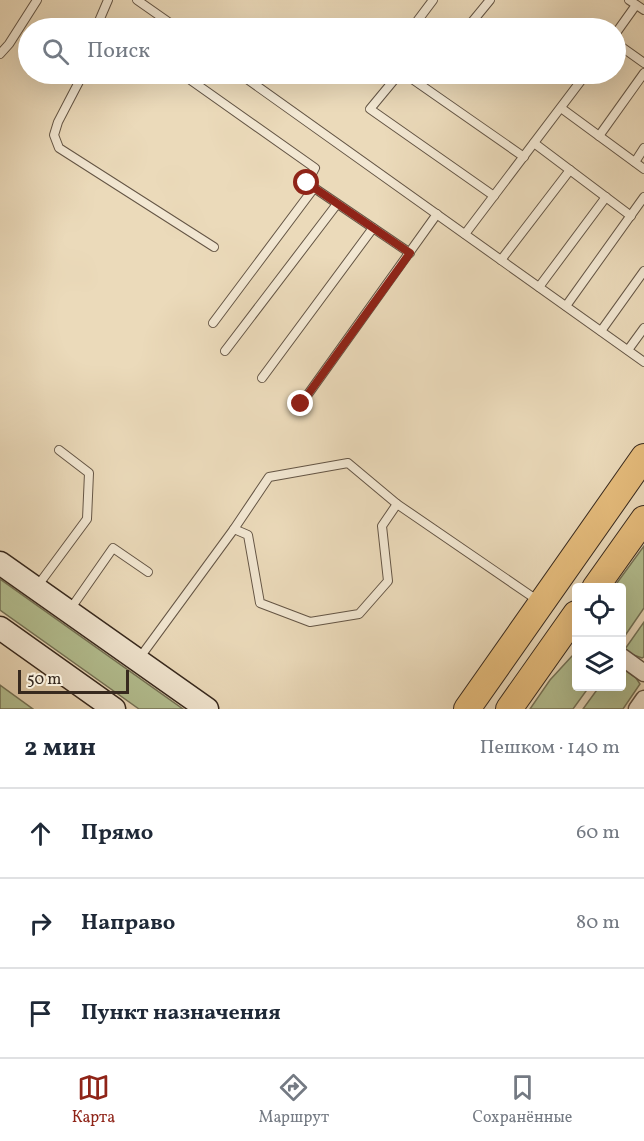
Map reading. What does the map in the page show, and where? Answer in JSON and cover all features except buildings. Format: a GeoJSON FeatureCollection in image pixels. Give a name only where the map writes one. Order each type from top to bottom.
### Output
{"type":"FeatureCollection","features":[{"type":"Feature","properties":{"kind":"main road"},"geometry":{"type":"LineString","coordinates":[[467,709],[644,458]]}},
{"type":"Feature","properties":{"kind":"main road"},"geometry":{"type":"LineString","coordinates":[[599,583],[644,519]]}},
{"type":"Feature","properties":{"kind":"main road"},"geometry":{"type":"LineString","coordinates":[[0,563],[207,709]]}},
{"type":"Feature","properties":{"kind":"main road"},"geometry":{"type":"LineString","coordinates":[[509,709],[572,623]]}},
{"type":"Feature","properties":{"kind":"main road"},"geometry":{"type":"LineString","coordinates":[[0,628],[114,709]]}},
{"type":"Feature","properties":{"kind":"street"},"geometry":{"type":"LineString","coordinates":[[626,660],[644,673]]}},
{"type":"Feature","properties":{"kind":"street"},"geometry":{"type":"LineString","coordinates":[[637,709],[644,699]]}},
{"type":"Feature","properties":{"kind":"lane"},"geometry":{"type":"LineString","coordinates":[[26,18],[37,0]]}},
{"type":"Feature","properties":{"kind":"lane"},"geometry":{"type":"LineString","coordinates":[[100,18],[108,0]]}},
{"type":"Feature","properties":{"kind":"lane"},"geometry":{"type":"LineString","coordinates":[[137,0],[163,18]]}},
{"type":"Feature","properties":{"kind":"lane"},"geometry":{"type":"LineString","coordinates":[[420,18],[433,0]]}},
{"type":"Feature","properties":{"kind":"lane"},"geometry":{"type":"LineString","coordinates":[[475,18],[490,0]]}},
{"type":"Feature","properties":{"kind":"lane"},"geometry":{"type":"LineString","coordinates":[[623,18],[632,2],[644,10]]}},
{"type":"Feature","properties":{"kind":"lane"},"geometry":{"type":"LineString","coordinates":[[0,54],[18,30]]}},
{"type":"Feature","properties":{"kind":"lane"},"geometry":{"type":"LineString","coordinates":[[626,51],[644,63]]}},
{"type":"Feature","properties":{"kind":"lane"},"geometry":{"type":"LineString","coordinates":[[599,136],[644,74]]}},
{"type":"Feature","properties":{"kind":"lane"},"geometry":{"type":"LineString","coordinates":[[78,84],[58,122],[54,135],[59,148],[214,247]]}},
{"type":"Feature","properties":{"kind":"lane"},"geometry":{"type":"LineString","coordinates":[[196,84],[315,168],[307,183],[410,253]]}},
{"type":"Feature","properties":{"kind":"lane"},"geometry":{"type":"LineString","coordinates":[[254,84],[644,362]]}},
{"type":"Feature","properties":{"kind":"lane"},"geometry":{"type":"LineString","coordinates":[[391,84],[370,109],[494,196]]}},
{"type":"Feature","properties":{"kind":"lane"},"geometry":{"type":"LineString","coordinates":[[420,84],[524,157]]}},
{"type":"Feature","properties":{"kind":"lane"},"geometry":{"type":"LineString","coordinates":[[465,234],[579,84]]}},
{"type":"Feature","properties":{"kind":"lane"},"geometry":{"type":"LineString","coordinates":[[561,108],[644,169]]}},
{"type":"Feature","properties":{"kind":"lane"},"geometry":{"type":"LineString","coordinates":[[534,143],[631,216]]}},
{"type":"Feature","properties":{"kind":"lane"},"geometry":{"type":"LineString","coordinates":[[634,162],[644,148]]}},
{"type":"Feature","properties":{"kind":"lane"},"geometry":{"type":"LineString","coordinates":[[501,260],[570,170]]}},
{"type":"Feature","properties":{"kind":"lane"},"geometry":{"type":"LineString","coordinates":[[213,323],[314,188]]}},
{"type":"Feature","properties":{"kind":"lane"},"geometry":{"type":"LineString","coordinates":[[539,286],[606,197]]}},
{"type":"Feature","properties":{"kind":"lane"},"geometry":{"type":"LineString","coordinates":[[566,306],[644,197]]}},
{"type":"Feature","properties":{"kind":"lane"},"geometry":{"type":"LineString","coordinates":[[225,351],[338,204]]}},
{"type":"Feature","properties":{"kind":"lane"},"geometry":{"type":"LineString","coordinates":[[301,404],[437,214]]}},
{"type":"Feature","properties":{"kind":"lane"},"geometry":{"type":"LineString","coordinates":[[262,378],[374,228]]}},
{"type":"Feature","properties":{"kind":"lane"},"geometry":{"type":"LineString","coordinates":[[601,331],[644,271]]}},
{"type":"Feature","properties":{"kind":"lane"},"geometry":{"type":"LineString","coordinates":[[628,350],[644,328]]}},
{"type":"Feature","properties":{"kind":"lane"},"geometry":{"type":"LineString","coordinates":[[36,589],[87,519],[89,473],[59,450]]}},
{"type":"Feature","properties":{"kind":"lane"},"geometry":{"type":"LineString","coordinates":[[138,660],[234,529],[269,477],[348,463],[397,504],[543,603]]}},
{"type":"Feature","properties":{"kind":"lane"},"geometry":{"type":"LineString","coordinates":[[234,529],[248,535],[260,603],[310,622],[359,614],[388,582],[382,526],[397,504]]}},
{"type":"Feature","properties":{"kind":"lane"},"geometry":{"type":"LineString","coordinates":[[69,611],[113,548],[148,572]]}},
{"type":"Feature","properties":{"kind":"green space"},"geometry":{"type":"Polygon","coordinates":[[[644,546],[644,608],[626,634],[626,583],[617,583],[644,546]]]}},
{"type":"Feature","properties":{"kind":"green space"},"geometry":{"type":"Polygon","coordinates":[[[0,579],[183,709],[139,709],[0,610],[0,579]]]}},
{"type":"Feature","properties":{"kind":"green space"},"geometry":{"type":"Polygon","coordinates":[[[644,622],[644,657],[628,653],[626,648],[644,622]]]}},
{"type":"Feature","properties":{"kind":"green space"},"geometry":{"type":"Polygon","coordinates":[[[572,656],[572,691],[586,691],[573,709],[530,709],[550,680],[572,656]]]}},
{"type":"Feature","properties":{"kind":"green space"},"geometry":{"type":"Polygon","coordinates":[[[626,671],[640,684],[623,709],[583,709],[596,691],[626,691],[626,671]]]}},
{"type":"Feature","properties":{"kind":"green space"},"geometry":{"type":"Polygon","coordinates":[[[0,685],[33,709],[0,709],[0,685]]]}},
{"type":"Feature","properties":{"kind":"route"},"geometry":{"type":"LineString","coordinates":[[301,404],[410,253],[307,183]]}}]}
